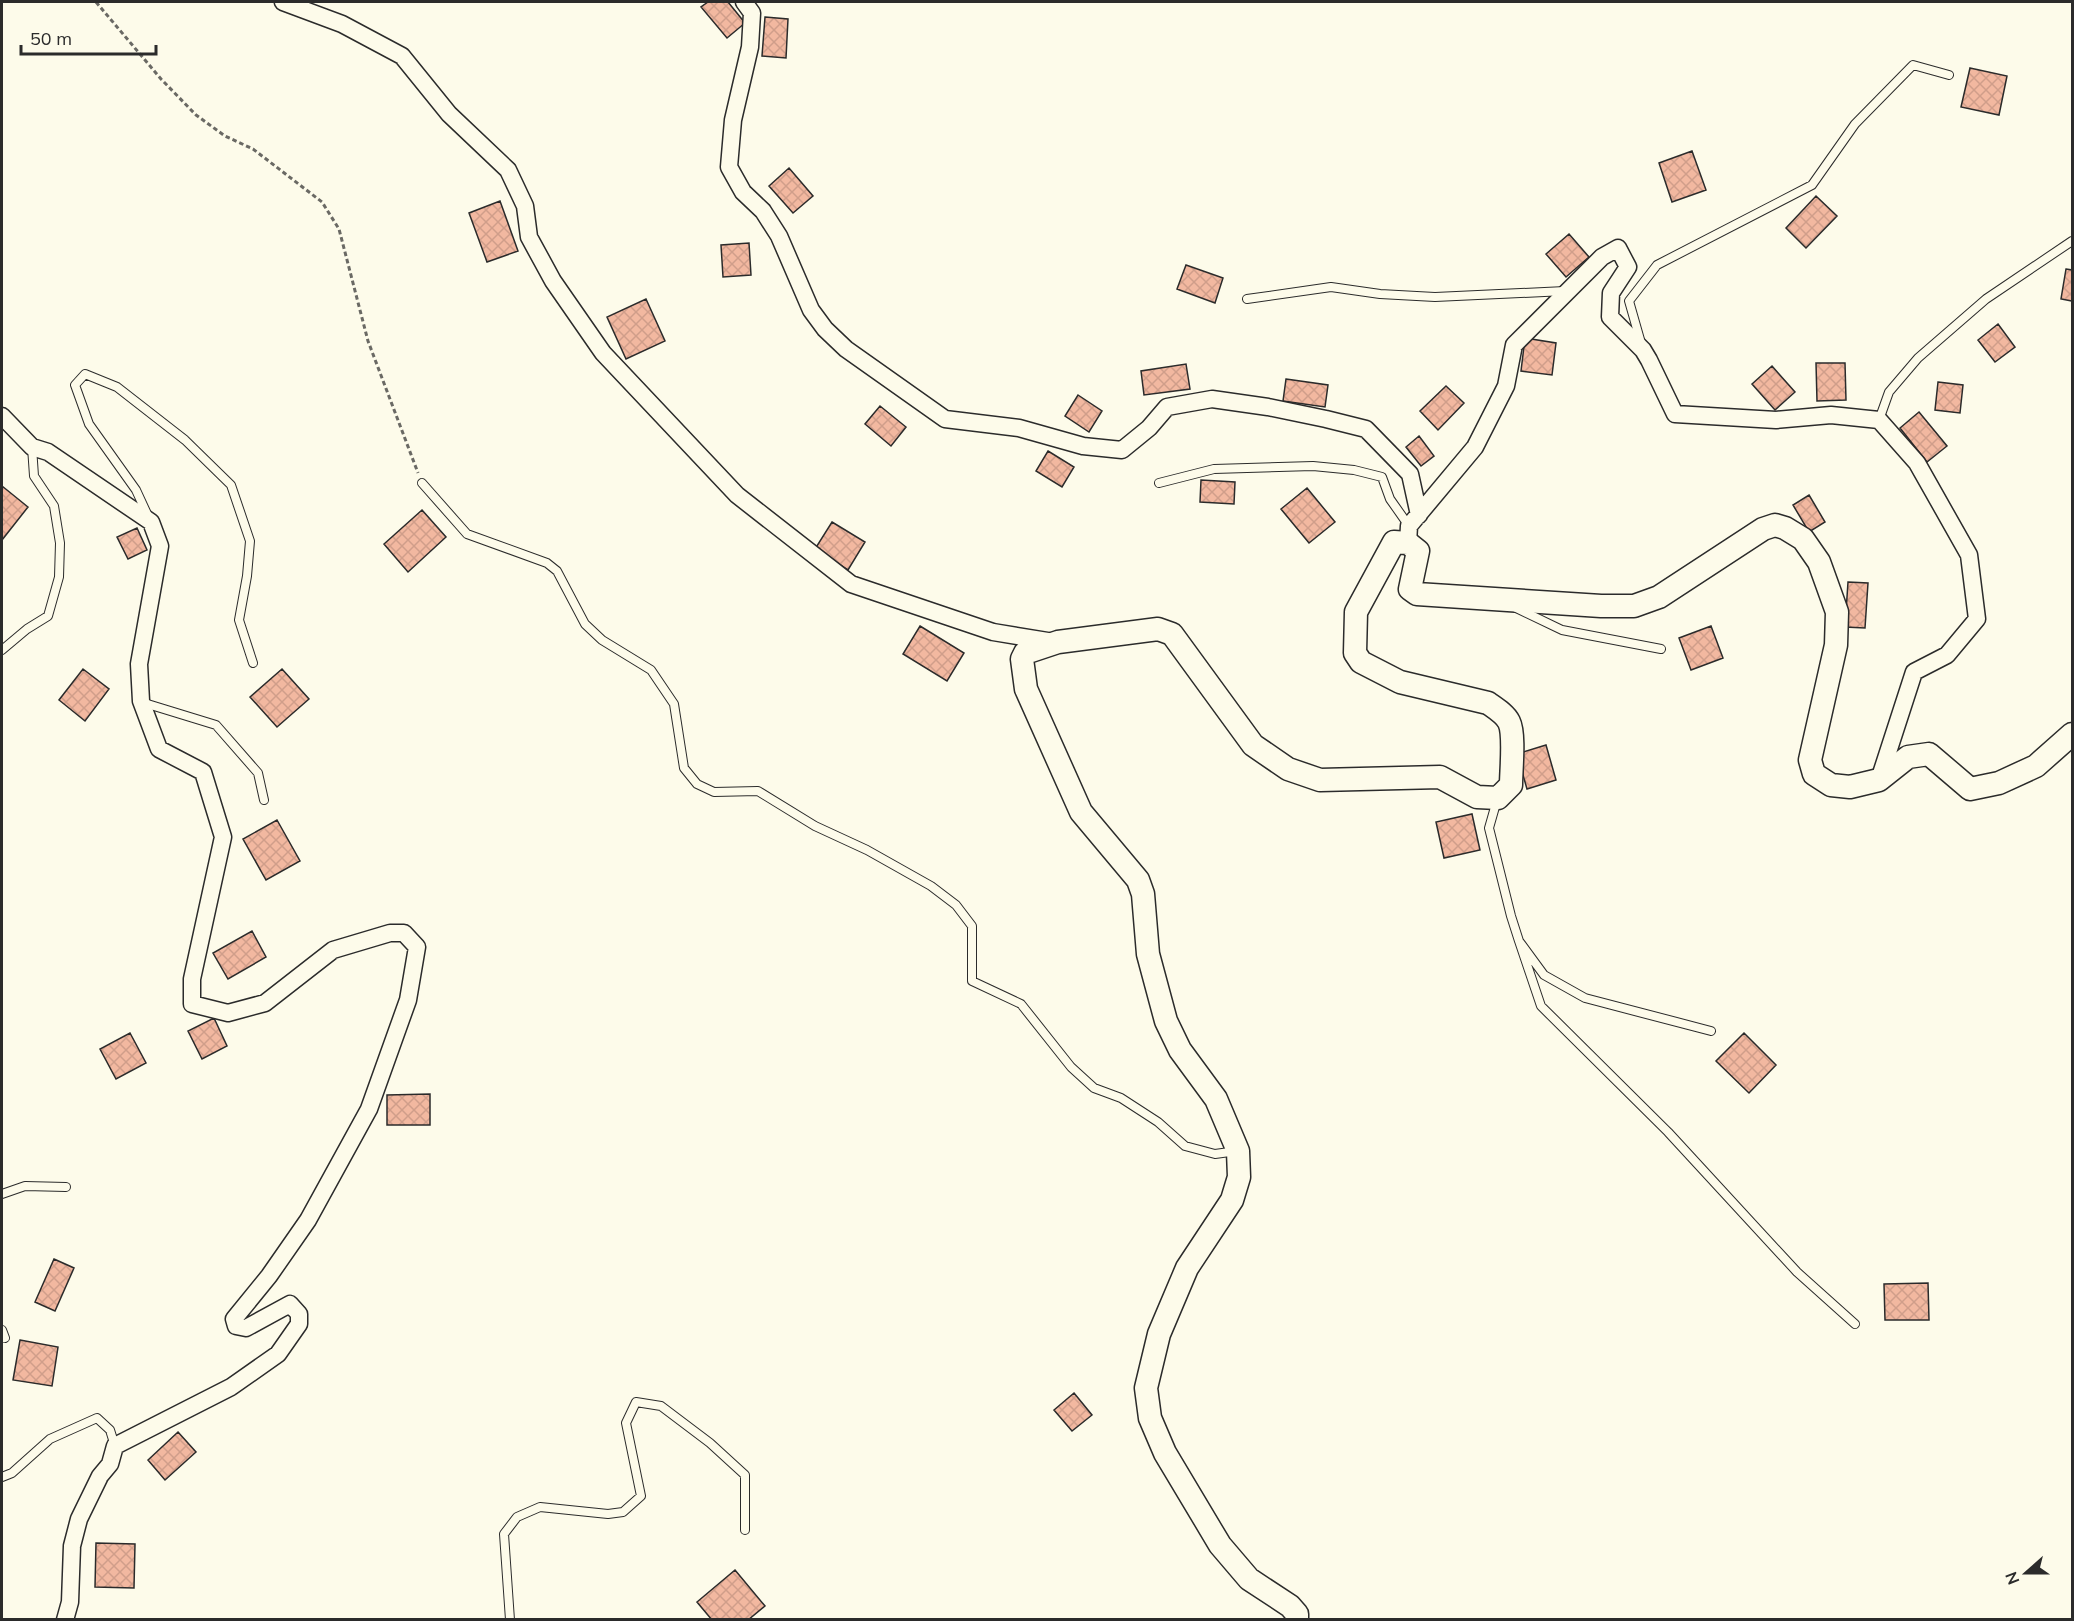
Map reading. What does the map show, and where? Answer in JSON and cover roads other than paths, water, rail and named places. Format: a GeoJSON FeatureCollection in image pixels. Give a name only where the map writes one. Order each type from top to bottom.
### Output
{"type":"FeatureCollection","features":[{"type":"Feature","properties":{"kind":"street"},"geometry":{"type":"LineString","coordinates":[[283,2],[342,24],[402,56],[449,114],[508,170],[525,206],[529,237],[553,281],[603,353],[737,495],[851,584],[993,632],[1058,642]]}},
{"type":"Feature","properties":{"kind":"street"},"geometry":{"type":"LineString","coordinates":[[744,2],[752,13],[750,47],[733,120],[729,167],[742,192],[763,211],[778,236],[811,310],[825,329],[846,349],[945,419],[1018,428],[1083,446],[1122,450],[1149,428],[1167,407],[1212,399],[1268,407],[1366,429],[1410,474],[1412,528],[1418,551],[1410,589],[1417,594],[1601,606],[1634,606],[1659,597],[1763,529],[1775,525],[1803,539],[1819,562],[1836,612],[1836,645],[1810,760],[1814,774],[1831,784],[1850,787],[1879,780],[1908,757],[1929,754],[1970,789],[1999,783],[2036,766],[2064,745]]}},
{"type":"Feature","properties":{"kind":"street"},"geometry":{"type":"LineString","coordinates":[[1298,1620],[1297,1614],[1290,1605],[1249,1579],[1220,1545],[1165,1453],[1150,1418],[1146,1388],[1159,1334],[1187,1268],[1232,1200],[1239,1177],[1238,1151],[1216,1099],[1180,1050],[1166,1021],[1148,954],[1143,894],[1138,880],[1081,812],[1026,690],[1022,659],[1026,652],[1058,642],[1158,629],[1172,634],[1253,745],[1288,770],[1320,780],[1440,777],[1477,797],[1498,798],[1510,785],[1512,745],[1510,723],[1488,703],[1400,682],[1361,662],[1355,653],[1356,612],[1395,542],[1412,528],[1475,447],[1506,386],[1514,345],[1602,257],[1618,248],[1628,267],[1611,293],[1610,316],[1649,360],[1675,414],[1776,420],[1831,415],[1879,420],[1917,464],[1969,555],[1977,619],[1947,655],[1914,672],[1879,780]]}},
{"type":"Feature","properties":{"kind":"street"},"geometry":{"type":"LineString","coordinates":[[2,416],[32,447],[48,452],[151,522],[160,546],[139,664],[141,701],[159,749],[203,772],[223,837],[192,979],[192,1004],[228,1013],[266,1003],[333,950],[390,933],[404,933],[417,947],[408,999],[369,1108],[308,1220],[269,1276],[234,1319],[236,1326],[246,1328],[290,1304],[299,1314],[298,1324],[278,1354],[231,1387],[115,1446],[110,1464],[100,1476],[79,1519],[72,1546],[70,1602],[65,1620]]}},
{"type":"Feature","properties":{"kind":"lane"},"geometry":{"type":"LineString","coordinates":[[1642,350],[1629,301],[1657,265],[1812,185],[1855,124],[1913,65],[1950,75]]}},
{"type":"Feature","properties":{"kind":"lane"},"geometry":{"type":"LineString","coordinates":[[1879,420],[1889,392],[1918,358],[1986,298],[2073,241]]}},
{"type":"Feature","properties":{"kind":"lane"},"geometry":{"type":"LineString","coordinates":[[1247,299],[1331,287],[1380,294],[1435,297],[1568,291]]}},
{"type":"Feature","properties":{"kind":"lane"},"geometry":{"type":"LineString","coordinates":[[151,522],[136,490],[89,424],[75,385],[85,374],[117,387],[184,440],[231,485],[250,541],[247,576],[239,620],[253,663]]}},
{"type":"Feature","properties":{"kind":"lane"},"geometry":{"type":"LineString","coordinates":[[2,650],[27,629],[48,616],[59,577],[60,543],[54,506],[34,476],[32,447]]}},
{"type":"Feature","properties":{"kind":"lane"},"geometry":{"type":"LineString","coordinates":[[1159,483],[1214,470],[1313,466],[1354,470],[1382,477],[1390,499],[1412,528]]}},
{"type":"Feature","properties":{"kind":"lane"},"geometry":{"type":"LineString","coordinates":[[422,483],[467,534],[547,563],[557,571],[585,624],[602,640],[651,670],[674,705],[684,768],[697,784],[714,792],[758,790],[815,826],[867,849],[931,886],[956,905],[972,926],[972,981],[1021,1004],[1071,1067],[1094,1088],[1121,1098],[1158,1122],[1185,1146],[1215,1154],[1238,1151]]}},
{"type":"Feature","properties":{"kind":"lane"},"geometry":{"type":"LineString","coordinates":[[1498,599],[1562,630],[1660,649]]}},
{"type":"Feature","properties":{"kind":"lane"},"geometry":{"type":"LineString","coordinates":[[141,701],[216,725],[258,773],[264,800]]}},
{"type":"Feature","properties":{"kind":"lane"},"geometry":{"type":"LineString","coordinates":[[1498,798],[1489,828],[1519,941],[1541,1006],[1668,1132],[1797,1272],[1855,1324]]}},
{"type":"Feature","properties":{"kind":"lane"},"geometry":{"type":"LineString","coordinates":[[1519,941],[1544,975],[1585,998],[1711,1031]]}},
{"type":"Feature","properties":{"kind":"lane"},"geometry":{"type":"LineString","coordinates":[[2,1194],[25,1186],[66,1187]]}},
{"type":"Feature","properties":{"kind":"lane"},"geometry":{"type":"LineString","coordinates":[[510,1620],[504,1534],[517,1517],[540,1508],[608,1514],[624,1512],[640,1496],[626,1423],[636,1402],[661,1406],[710,1443],[745,1476],[745,1530]]}},
{"type":"Feature","properties":{"kind":"lane"},"geometry":{"type":"LineString","coordinates":[[2,1477],[12,1473],[50,1439],[97,1418],[110,1430],[115,1446]]}}]}
